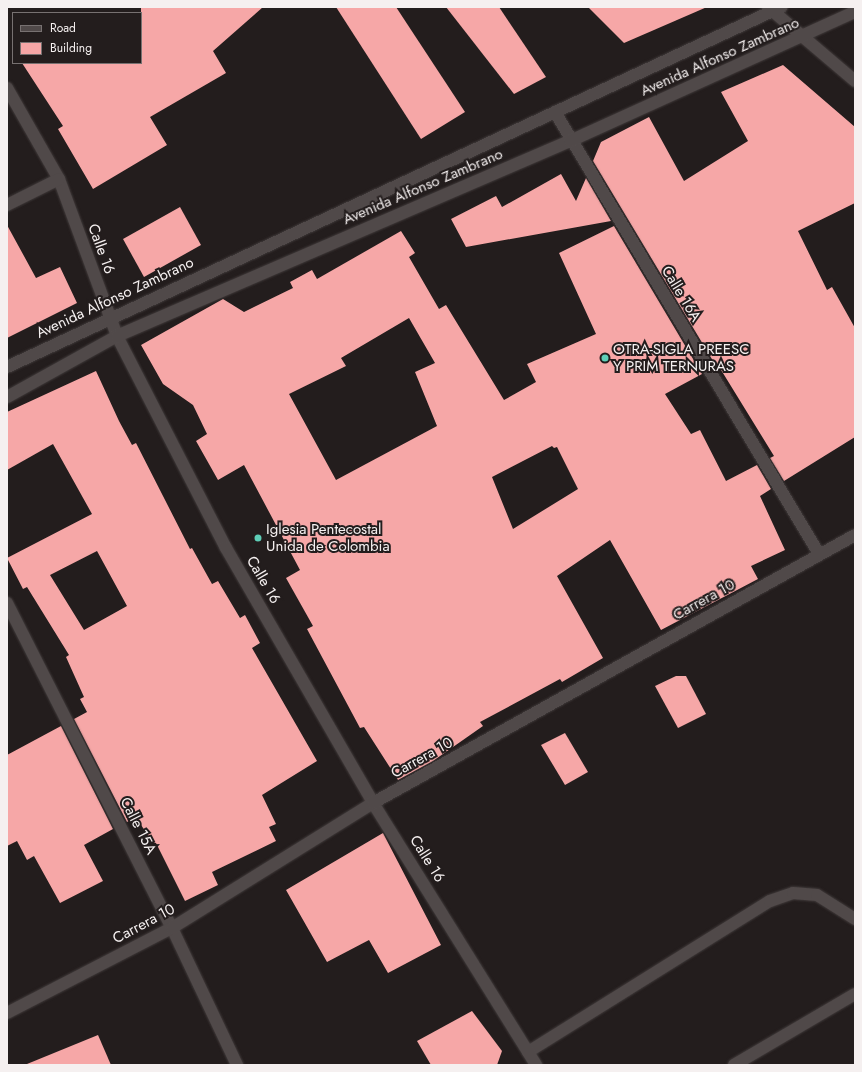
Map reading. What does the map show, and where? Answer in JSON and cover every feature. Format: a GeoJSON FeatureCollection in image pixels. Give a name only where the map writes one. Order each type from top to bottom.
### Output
{"type":"FeatureCollection","features":[{"type":"Feature","properties":{"kind":"street"},"geometry":{"type":"LineString","coordinates":[[774,8],[855,81]]}},
{"type":"Feature","properties":{"kind":"street","name":"Avenida Alfonso Zambrano"},"geometry":{"type":"LineString","coordinates":[[7,367],[109,318],[555,112],[774,8]]}},
{"type":"Feature","properties":{"kind":"street","name":"Avenida Alfonso Zambrano"},"geometry":{"type":"LineString","coordinates":[[7,397],[117,336],[570,141],[805,36],[855,12]]}},
{"type":"Feature","properties":{"kind":"street","name":"Calle 16"},"geometry":{"type":"LineString","coordinates":[[7,88],[59,179],[109,318],[117,336],[226,548],[373,803],[536,1065]]}},
{"type":"Feature","properties":{"kind":"street","name":"Calle 16A"},"geometry":{"type":"LineString","coordinates":[[555,112],[570,141],[819,554]]}},
{"type":"Feature","properties":{"kind":"street"},"geometry":{"type":"LineString","coordinates":[[7,205],[59,179]]}},
{"type":"Feature","properties":{"kind":"street","name":"Carrera 10"},"geometry":{"type":"LineString","coordinates":[[7,1014],[172,928],[373,803],[855,535]]}},
{"type":"Feature","properties":{"kind":"street","name":"Calle 15A"},"geometry":{"type":"LineString","coordinates":[[7,603],[172,928],[236,1065]]}},
{"type":"Feature","properties":{"kind":"street"},"geometry":{"type":"LineString","coordinates":[[528,1052],[770,900],[793,893],[817,895],[855,919]]}},
{"type":"Feature","properties":{"kind":"street"},"geometry":{"type":"LineString","coordinates":[[734,1065],[855,994]]}},
{"type":"Feature","properties":{"kind":"building"},"geometry":{"type":"Polygon","coordinates":[[[141,7],[263,7],[213,51],[226,73],[150,117],[167,145],[93,189],[58,129],[63,126],[23,64],[142,64],[141,7]]]}},
{"type":"Feature","properties":{"kind":"building"},"geometry":{"type":"Polygon","coordinates":[[[336,7],[396,7],[465,112],[421,139],[336,7]]]}},
{"type":"Feature","properties":{"kind":"building"},"geometry":{"type":"Polygon","coordinates":[[[446,7],[499,7],[546,77],[514,94],[446,7]]]}},
{"type":"Feature","properties":{"kind":"building"},"geometry":{"type":"Polygon","coordinates":[[[588,7],[707,7],[624,43],[588,7]]]}},
{"type":"Feature","properties":{"kind":"building"},"geometry":{"type":"Polygon","coordinates":[[[783,65],[855,127],[855,203],[798,231],[827,290],[832,287],[855,328],[855,437],[784,481],[770,458],[774,456],[718,365],[716,366],[593,161],[601,142],[649,117],[684,181],[748,141],[721,92],[783,65]]]}},
{"type":"Feature","properties":{"kind":"building"},"geometry":{"type":"Polygon","coordinates":[[[561,174],[576,201],[586,178],[611,221],[466,247],[451,219],[496,196],[502,207],[561,174]]]}},
{"type":"Feature","properties":{"kind":"building"},"geometry":{"type":"Polygon","coordinates":[[[180,207],[201,245],[144,277],[123,239],[180,207]]]}},
{"type":"Feature","properties":{"kind":"building"},"geometry":{"type":"Polygon","coordinates":[[[7,225],[36,278],[60,267],[77,303],[7,338],[7,225]]]}},
{"type":"Feature","properties":{"kind":"building"},"geometry":{"type":"Polygon","coordinates":[[[614,226],[702,374],[665,394],[691,434],[700,430],[726,481],[757,465],[771,489],[760,496],[785,550],[751,566],[758,579],[661,630],[610,540],[557,576],[603,658],[562,682],[560,679],[480,722],[483,726],[433,761],[398,780],[364,727],[360,728],[307,629],[313,626],[286,578],[300,570],[244,465],[218,480],[196,441],[207,434],[193,405],[163,384],[141,345],[223,299],[244,312],[293,288],[290,282],[312,270],[317,279],[401,231],[415,253],[409,257],[439,309],[446,305],[504,400],[536,382],[527,364],[596,334],[559,253],[614,226]],[[409,318],[341,358],[346,366],[289,394],[336,480],[437,426],[415,372],[435,363],[409,318]],[[552,446],[492,477],[513,529],[578,489],[557,447],[554,448],[552,446]]]}},
{"type":"Feature","properties":{"kind":"building"},"geometry":{"type":"Polygon","coordinates":[[[96,371],[119,421],[132,445],[136,443],[190,549],[192,548],[212,584],[218,581],[240,618],[245,615],[260,643],[252,648],[317,761],[262,795],[276,824],[269,827],[276,841],[212,872],[218,885],[185,901],[156,843],[152,842],[136,817],[127,822],[74,719],[87,712],[80,699],[84,697],[66,657],[69,655],[27,587],[23,589],[7,558],[92,514],[53,444],[7,470],[7,412],[96,371]],[[97,551],[50,575],[84,630],[127,606],[97,551]]]}},
{"type":"Feature","properties":{"kind":"building"},"geometry":{"type":"Polygon","coordinates":[[[676,676],[686,676],[706,714],[678,728],[655,686],[676,676]]]}},
{"type":"Feature","properties":{"kind":"building"},"geometry":{"type":"Polygon","coordinates":[[[61,726],[113,829],[84,845],[103,881],[60,903],[34,856],[27,860],[17,841],[7,846],[7,755],[61,726]]]}},
{"type":"Feature","properties":{"kind":"building"},"geometry":{"type":"Polygon","coordinates":[[[565,733],[588,772],[565,785],[541,745],[565,733]]]}},
{"type":"Feature","properties":{"kind":"building"},"geometry":{"type":"Polygon","coordinates":[[[383,833],[441,945],[388,973],[369,940],[327,962],[286,890],[383,833]]]}},
{"type":"Feature","properties":{"kind":"building"},"geometry":{"type":"Polygon","coordinates":[[[472,1011],[502,1051],[497,1065],[431,1065],[417,1041],[472,1011]]]}},
{"type":"Feature","properties":{"kind":"building"},"geometry":{"type":"Polygon","coordinates":[[[98,1035],[111,1065],[27,1065],[27,1064],[98,1035]]]}},
{"type":"Feature","properties":{"kind":"place","name":"OTRA-SIGLA PREESC Y PRIM TERNURAS"},"geometry":{"type":"Point","coordinates":[605,358]}},
{"type":"Feature","properties":{"kind":"place","name":"Iglesia Pentecostal Unida de Colombia"},"geometry":{"type":"Point","coordinates":[258,538]}}]}
